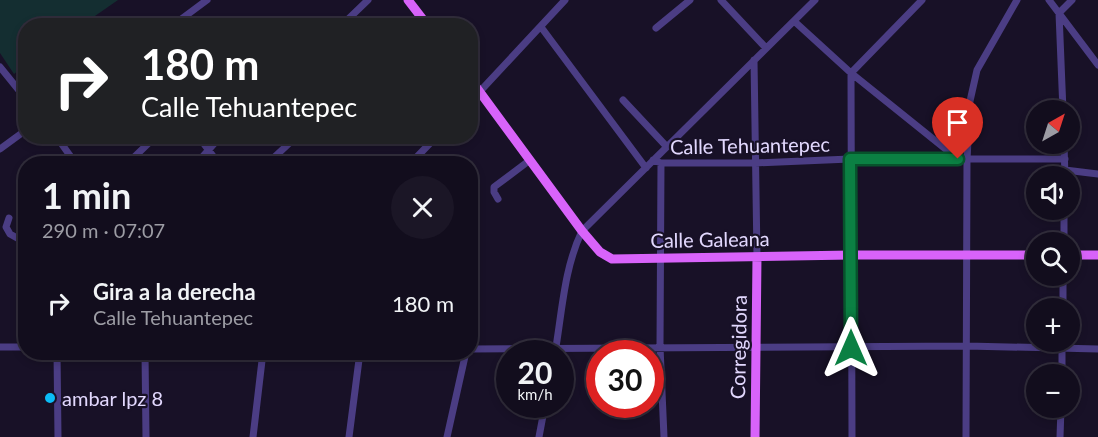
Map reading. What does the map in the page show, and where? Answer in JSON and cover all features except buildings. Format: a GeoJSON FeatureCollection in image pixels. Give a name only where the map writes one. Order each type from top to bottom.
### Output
{"type":"FeatureCollection","features":[{"type":"Feature","properties":{"kind":"main road"},"geometry":{"type":"LineString","coordinates":[[408,0],[422,18]]}},
{"type":"Feature","properties":{"kind":"main road","name":"Calle Galeana"},"geometry":{"type":"LineString","coordinates":[[478,89],[582,231],[600,252],[612,259],[1026,255]]}},
{"type":"Feature","properties":{"kind":"main road"},"geometry":{"type":"LineString","coordinates":[[1080,255],[1098,255]]}},
{"type":"Feature","properties":{"kind":"main road","name":"Corregidora"},"geometry":{"type":"LineString","coordinates":[[755,437],[757,256]]}},
{"type":"Feature","properties":{"kind":"street"},"geometry":{"type":"LineString","coordinates":[[183,18],[207,0]]}},
{"type":"Feature","properties":{"kind":"street"},"geometry":{"type":"LineString","coordinates":[[350,18],[368,0]]}},
{"type":"Feature","properties":{"kind":"street"},"geometry":{"type":"LineString","coordinates":[[480,92],[565,0]]}},
{"type":"Feature","properties":{"kind":"street"},"geometry":{"type":"LineString","coordinates":[[656,28],[690,0]]}},
{"type":"Feature","properties":{"kind":"street"},"geometry":{"type":"LineString","coordinates":[[721,0],[766,48]]}},
{"type":"Feature","properties":{"kind":"street"},"geometry":{"type":"LineString","coordinates":[[557,340],[571,262],[575,245],[582,231],[645,168],[657,162],[667,147],[814,0]]}},
{"type":"Feature","properties":{"kind":"street"},"geometry":{"type":"LineString","coordinates":[[852,437],[851,73],[922,0]]}},
{"type":"Feature","properties":{"kind":"street"},"geometry":{"type":"LineString","coordinates":[[966,437],[967,160],[972,86],[977,70],[1017,0]]}},
{"type":"Feature","properties":{"kind":"street"},"geometry":{"type":"LineString","coordinates":[[1049,0],[1098,65]]}},
{"type":"Feature","properties":{"kind":"street"},"geometry":{"type":"LineString","coordinates":[[1063,100],[1059,13],[1071,0]]}},
{"type":"Feature","properties":{"kind":"street"},"geometry":{"type":"LineString","coordinates":[[794,21],[851,73],[958,159]]}},
{"type":"Feature","properties":{"kind":"street"},"geometry":{"type":"LineString","coordinates":[[541,27],[645,168]]}},
{"type":"Feature","properties":{"kind":"street"},"geometry":{"type":"LineString","coordinates":[[754,60],[757,256]]}},
{"type":"Feature","properties":{"kind":"street"},"geometry":{"type":"LineString","coordinates":[[0,67],[18,89]]}},
{"type":"Feature","properties":{"kind":"street"},"geometry":{"type":"LineString","coordinates":[[623,100],[667,147]]}},
{"type":"Feature","properties":{"kind":"street"},"geometry":{"type":"LineString","coordinates":[[0,149],[18,136]]}},
{"type":"Feature","properties":{"kind":"street"},"geometry":{"type":"LineString","coordinates":[[135,156],[148,144]]}},
{"type":"Feature","properties":{"kind":"street"},"geometry":{"type":"LineString","coordinates":[[204,144],[213,156]]}},
{"type":"Feature","properties":{"kind":"street"},"geometry":{"type":"LineString","coordinates":[[203,156],[214,144]]}},
{"type":"Feature","properties":{"kind":"street"},"geometry":{"type":"LineString","coordinates":[[276,156],[288,144]]}},
{"type":"Feature","properties":{"kind":"street"},"geometry":{"type":"LineString","coordinates":[[418,156],[429,144]]}},
{"type":"Feature","properties":{"kind":"street"},"geometry":{"type":"LineString","coordinates":[[1065,154],[1065,166]]}},
{"type":"Feature","properties":{"kind":"street","name":"Calle Tehuantepec"},"geometry":{"type":"LineString","coordinates":[[657,162],[1065,159]]}},
{"type":"Feature","properties":{"kind":"street"},"geometry":{"type":"LineString","coordinates":[[498,199],[494,187],[530,160]]}},
{"type":"Feature","properties":{"kind":"street"},"geometry":{"type":"LineString","coordinates":[[657,162],[660,340]]}},
{"type":"Feature","properties":{"kind":"street"},"geometry":{"type":"LineString","coordinates":[[1080,174],[1098,174]]}},
{"type":"Feature","properties":{"kind":"street"},"geometry":{"type":"LineString","coordinates":[[9,218],[6,228],[10,234],[18,238]]}},
{"type":"Feature","properties":{"kind":"street"},"geometry":{"type":"LineString","coordinates":[[664,347],[756,349],[1026,345]]}},
{"type":"Feature","properties":{"kind":"street"},"geometry":{"type":"LineString","coordinates":[[0,347],[18,347]]}},
{"type":"Feature","properties":{"kind":"street"},"geometry":{"type":"LineString","coordinates":[[1080,347],[1098,349]]}},
{"type":"Feature","properties":{"kind":"street"},"geometry":{"type":"LineString","coordinates":[[478,349],[496,350]]}},
{"type":"Feature","properties":{"kind":"street"},"geometry":{"type":"LineString","coordinates":[[57,360],[57,437]]}},
{"type":"Feature","properties":{"kind":"street"},"geometry":{"type":"LineString","coordinates":[[145,360],[146,437]]}},
{"type":"Feature","properties":{"kind":"street"},"geometry":{"type":"LineString","coordinates":[[253,437],[262,360]]}},
{"type":"Feature","properties":{"kind":"street"},"geometry":{"type":"LineString","coordinates":[[348,437],[359,360]]}},
{"type":"Feature","properties":{"kind":"street"},"geometry":{"type":"LineString","coordinates":[[447,437],[464,360]]}},
{"type":"Feature","properties":{"kind":"street"},"geometry":{"type":"LineString","coordinates":[[539,437],[543,418]]}},
{"type":"Feature","properties":{"kind":"street"},"geometry":{"type":"LineString","coordinates":[[663,418],[664,437]]}},
{"type":"Feature","properties":{"kind":"street"},"geometry":{"type":"LineString","coordinates":[[1060,437],[1061,418]]}},
{"type":"Feature","properties":{"kind":"green space"},"geometry":{"type":"Polygon","coordinates":[[[0,0],[118,0],[92,18],[18,18],[18,71],[14,74],[0,53],[0,0]]]}},
{"type":"Feature","properties":{"kind":"place","name":"ambar lpz 8"},"geometry":{"type":"Point","coordinates":[50,398]}},
{"type":"Feature","properties":{"kind":"route"},"geometry":{"type":"LineString","coordinates":[[851,348],[850,159],[958,159]]}}]}
